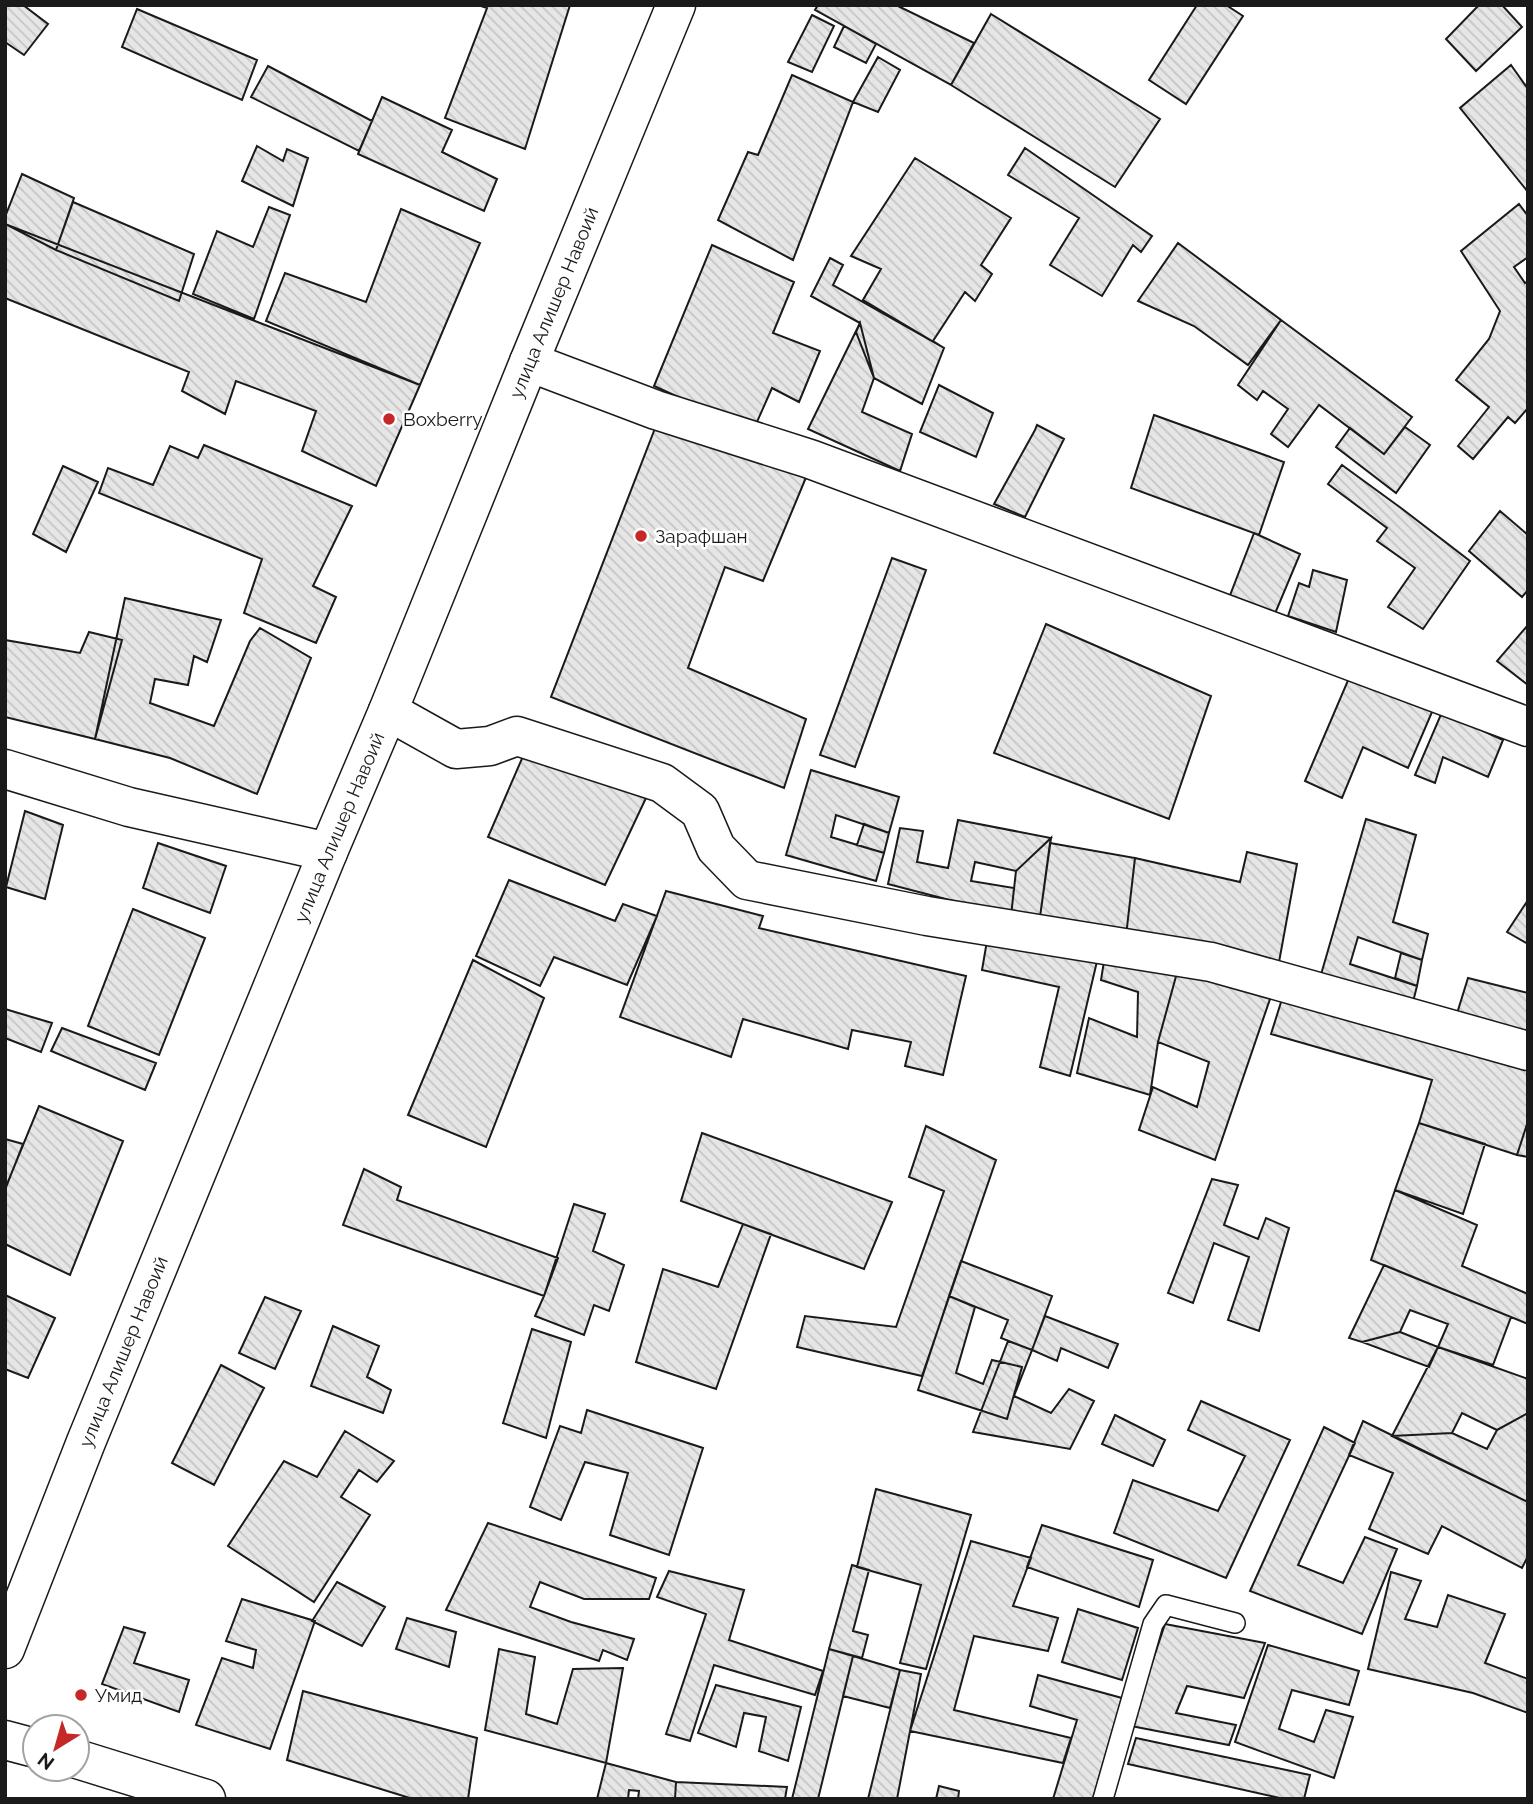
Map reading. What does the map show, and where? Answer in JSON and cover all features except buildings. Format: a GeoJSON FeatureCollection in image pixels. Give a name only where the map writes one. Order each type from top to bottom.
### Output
{"type":"FeatureCollection","features":[{"type":"Feature","properties":{"kind":"street","name":"улица Алишер Навоий"},"geometry":{"type":"LineString","coordinates":[[5,1649],[86,1443],[676,5]]}},
{"type":"Feature","properties":{"kind":"street"},"geometry":{"type":"LineString","coordinates":[[529,362],[656,410],[823,463],[1528,727]]}},
{"type":"Feature","properties":{"kind":"street"},"geometry":{"type":"LineString","coordinates":[[388,711],[456,749],[490,746],[517,736],[662,783],[699,811],[716,848],[747,880],[927,916],[1211,962],[1528,1051]]}},
{"type":"Feature","properties":{"kind":"street"},"geometry":{"type":"LineString","coordinates":[[5,769],[129,807],[328,852]]}},
{"type":"Feature","properties":{"kind":"street"},"geometry":{"type":"LineString","coordinates":[[91,1763],[206,1799]]}},
{"type":"Feature","properties":{"kind":"lane"},"geometry":{"type":"LineString","coordinates":[[1102,1799],[1153,1624],[1166,1605],[1235,1623]]}},
{"type":"Feature","properties":{"kind":"place","name":"Boxberry"},"geometry":{"type":"Point","coordinates":[389,419]}},
{"type":"Feature","properties":{"kind":"place","name":"Зарафшан"},"geometry":{"type":"Point","coordinates":[641,536]}},
{"type":"Feature","properties":{"kind":"place","name":"Умид"},"geometry":{"type":"Point","coordinates":[81,1695]}}]}
